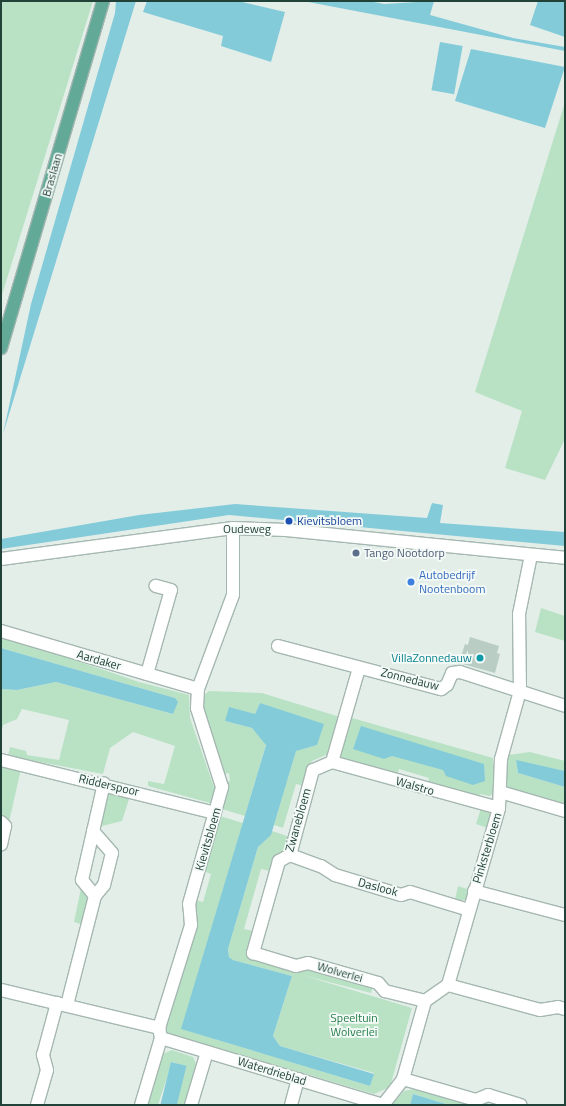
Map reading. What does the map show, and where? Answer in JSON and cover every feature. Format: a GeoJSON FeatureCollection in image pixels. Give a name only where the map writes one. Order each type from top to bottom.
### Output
{"type":"FeatureCollection","features":[{"type":"Feature","properties":{"kind":"main road","name":"Braslaan"},"geometry":{"type":"LineString","coordinates":[[1,348],[103,1]]}},
{"type":"Feature","properties":{"kind":"street","name":"Oudeweg"},"geometry":{"type":"LineString","coordinates":[[1,559],[233,528],[286,530],[565,558]]}},
{"type":"Feature","properties":{"kind":"street","name":"Kievitsbloem"},"geometry":{"type":"LineString","coordinates":[[141,1105],[191,925],[189,904],[216,813],[222,787],[197,708],[198,689],[233,595],[233,528]]}},
{"type":"Feature","properties":{"kind":"street","name":"Pinksterbloem"},"geometry":{"type":"LineString","coordinates":[[448,985],[499,808],[501,758],[520,691],[522,672],[519,614],[531,555]]}},
{"type":"Feature","properties":{"kind":"street"},"geometry":{"type":"LineString","coordinates":[[147,674],[171,590],[156,586]]}},
{"type":"Feature","properties":{"kind":"street","name":"Aardaker"},"geometry":{"type":"LineString","coordinates":[[1,631],[198,689]]}},
{"type":"Feature","properties":{"kind":"street","name":"Zonnedauw"},"geometry":{"type":"LineString","coordinates":[[278,646],[441,689],[447,685],[452,673],[460,672],[520,691]]}},
{"type":"Feature","properties":{"kind":"street"},"geometry":{"type":"LineString","coordinates":[[332,762],[359,668]]}},
{"type":"Feature","properties":{"kind":"street"},"geometry":{"type":"LineString","coordinates":[[520,691],[565,706]]}},
{"type":"Feature","properties":{"kind":"street","name":"Ridderspoor"},"geometry":{"type":"LineString","coordinates":[[1,760],[104,783],[216,813]]}},
{"type":"Feature","properties":{"kind":"street","name":"Walstro"},"geometry":{"type":"LineString","coordinates":[[332,762],[499,808]]}},
{"type":"Feature","properties":{"kind":"street","name":"Zwanebloem"},"geometry":{"type":"LineString","coordinates":[[253,953],[279,860],[290,855],[313,770],[332,762]]}},
{"type":"Feature","properties":{"kind":"street"},"geometry":{"type":"LineString","coordinates":[[95,896],[82,880],[104,783]]}},
{"type":"Feature","properties":{"kind":"street"},"geometry":{"type":"LineString","coordinates":[[500,792],[565,811]]}},
{"type":"Feature","properties":{"kind":"street"},"geometry":{"type":"LineString","coordinates":[[1,822],[5,826],[1,845]]}},
{"type":"Feature","properties":{"kind":"street"},"geometry":{"type":"LineString","coordinates":[[37,1105],[47,1070],[43,1055],[62,1004],[95,896],[104,885],[112,854],[93,831]]}},
{"type":"Feature","properties":{"kind":"street","name":"Daslook"},"geometry":{"type":"LineString","coordinates":[[290,855],[321,866],[335,875],[401,895],[410,892],[469,910]]}},
{"type":"Feature","properties":{"kind":"street"},"geometry":{"type":"LineString","coordinates":[[474,891],[565,915]]}},
{"type":"Feature","properties":{"kind":"street","name":"Wolverlei"},"geometry":{"type":"LineString","coordinates":[[253,953],[296,966],[308,963],[378,983],[385,991],[425,1001]]}},
{"type":"Feature","properties":{"kind":"street"},"geometry":{"type":"LineString","coordinates":[[383,1105],[403,1079],[425,1001],[448,985],[540,1010],[558,1007],[565,1009]]}},
{"type":"Feature","properties":{"kind":"street","name":"Waterdrieblad"},"geometry":{"type":"LineString","coordinates":[[1,990],[62,1004],[160,1033],[207,1052],[383,1105]]}},
{"type":"Feature","properties":{"kind":"street"},"geometry":{"type":"LineString","coordinates":[[191,1105],[207,1052]]}},
{"type":"Feature","properties":{"kind":"street"},"geometry":{"type":"LineString","coordinates":[[291,1105],[298,1079]]}},
{"type":"Feature","properties":{"kind":"street"},"geometry":{"type":"LineString","coordinates":[[403,1079],[476,1100],[488,1095],[520,1105]]}},
{"type":"Feature","properties":{"kind":"green space"},"geometry":{"type":"Polygon","coordinates":[[[1,1],[93,1],[1,298],[1,1]]]}},
{"type":"Feature","properties":{"kind":"green space"},"geometry":{"type":"Polygon","coordinates":[[[565,102],[565,439],[545,480],[505,468],[522,411],[475,392],[565,102]]]}},
{"type":"Feature","properties":{"kind":"green space"},"geometry":{"type":"Polygon","coordinates":[[[541,608],[565,616],[565,641],[535,632],[541,608]]]}},
{"type":"Feature","properties":{"kind":"green space"},"geometry":{"type":"Polygon","coordinates":[[[1,635],[139,682],[189,695],[190,718],[215,790],[210,803],[148,786],[148,781],[164,784],[175,746],[133,732],[110,748],[103,774],[8,756],[10,747],[26,751],[27,755],[59,760],[69,720],[22,709],[17,719],[3,725],[1,734],[1,689],[17,690],[56,682],[173,714],[175,698],[1,648],[1,635]]]}},
{"type":"Feature","properties":{"kind":"green space"},"geometry":{"type":"Polygon","coordinates":[[[209,691],[262,693],[340,717],[330,753],[312,761],[304,786],[296,784],[283,828],[274,825],[296,750],[317,745],[260,703],[255,714],[225,721],[252,728],[266,744],[245,816],[222,809],[226,782],[230,781],[229,773],[225,774],[204,712],[204,695],[209,691]]]}},
{"type":"Feature","properties":{"kind":"green space"},"geometry":{"type":"Polygon","coordinates":[[[352,718],[493,758],[493,793],[490,796],[480,794],[478,797],[442,786],[427,785],[429,778],[399,769],[397,776],[340,758],[352,718]]]}},
{"type":"Feature","properties":{"kind":"green space"},"geometry":{"type":"Polygon","coordinates":[[[530,752],[565,761],[565,771],[516,761],[518,773],[565,787],[565,806],[509,790],[506,785],[508,755],[530,752]]]}},
{"type":"Feature","properties":{"kind":"green space"},"geometry":{"type":"Polygon","coordinates":[[[1,765],[21,769],[9,822],[1,813],[1,765]]]}},
{"type":"Feature","properties":{"kind":"green space"},"geometry":{"type":"Polygon","coordinates":[[[108,790],[131,793],[122,821],[98,827],[108,790]]]}},
{"type":"Feature","properties":{"kind":"green space"},"geometry":{"type":"Polygon","coordinates":[[[481,808],[490,813],[488,828],[476,824],[481,808]]]}},
{"type":"Feature","properties":{"kind":"green space","name":"Speeltuin Wolverlei"},"geometry":{"type":"Polygon","coordinates":[[[220,816],[243,823],[182,1029],[370,1086],[374,1073],[280,1046],[273,1036],[292,976],[233,960],[229,957],[228,949],[258,847],[272,831],[290,837],[286,850],[276,855],[270,871],[261,869],[244,929],[253,931],[247,955],[294,970],[307,967],[373,986],[371,993],[302,975],[412,1008],[390,1087],[374,1094],[167,1033],[165,1029],[197,919],[195,900],[203,902],[211,874],[203,871],[220,816]]]}},
{"type":"Feature","properties":{"kind":"green space"},"geometry":{"type":"Polygon","coordinates":[[[458,886],[470,890],[465,900],[455,900],[458,886]]]}},
{"type":"Feature","properties":{"kind":"green space"},"geometry":{"type":"Polygon","coordinates":[[[81,888],[90,896],[84,925],[74,922],[81,888]]]}},
{"type":"Feature","properties":{"kind":"green space"},"geometry":{"type":"Polygon","coordinates":[[[172,1050],[193,1057],[197,1066],[186,1105],[175,1105],[186,1066],[172,1062],[158,1105],[145,1105],[160,1055],[172,1050]]]}},
{"type":"Feature","properties":{"kind":"green space"},"geometry":{"type":"Polygon","coordinates":[[[414,1089],[476,1104],[490,1100],[488,1105],[449,1105],[413,1094],[410,1105],[392,1105],[404,1091],[414,1089]]]}},
{"type":"Feature","properties":{"kind":"water"},"geometry":{"type":"Polygon","coordinates":[[[116,1],[136,1],[3,434],[31,304],[115,13],[116,1]]]}},
{"type":"Feature","properties":{"kind":"water"},"geometry":{"type":"Polygon","coordinates":[[[147,1],[238,1],[285,12],[271,62],[221,46],[223,36],[143,12],[147,1]]]}},
{"type":"Feature","properties":{"kind":"water"},"geometry":{"type":"Polygon","coordinates":[[[303,1],[369,1],[384,4],[434,1],[430,15],[513,38],[565,47],[565,51],[303,1]]]}},
{"type":"Feature","properties":{"kind":"water"},"geometry":{"type":"Polygon","coordinates":[[[538,1],[565,1],[565,37],[530,25],[538,1]]]}},
{"type":"Feature","properties":{"kind":"water"},"geometry":{"type":"Polygon","coordinates":[[[440,42],[463,46],[454,94],[431,90],[440,42]]]}},
{"type":"Feature","properties":{"kind":"water"},"geometry":{"type":"Polygon","coordinates":[[[471,49],[565,67],[545,128],[455,101],[471,49]]]}},
{"type":"Feature","properties":{"kind":"water"},"geometry":{"type":"Polygon","coordinates":[[[432,503],[443,505],[440,523],[565,532],[565,546],[229,515],[1,549],[1,539],[139,515],[235,504],[427,518],[432,503]]]}},
{"type":"Feature","properties":{"kind":"water"},"geometry":{"type":"Polygon","coordinates":[[[1,648],[175,698],[178,702],[173,714],[56,682],[17,690],[1,689],[1,648]]]}},
{"type":"Feature","properties":{"kind":"water"},"geometry":{"type":"Polygon","coordinates":[[[260,703],[324,724],[317,745],[296,751],[271,835],[258,847],[228,949],[229,957],[233,960],[292,976],[273,1036],[280,1046],[374,1074],[370,1086],[181,1029],[266,745],[252,728],[225,721],[229,707],[255,714],[260,703]]]}},
{"type":"Feature","properties":{"kind":"water"},"geometry":{"type":"Polygon","coordinates":[[[361,726],[484,764],[485,781],[473,785],[446,776],[443,770],[392,756],[384,759],[353,749],[361,726]]]}},
{"type":"Feature","properties":{"kind":"water"},"geometry":{"type":"Polygon","coordinates":[[[516,760],[565,771],[565,787],[518,773],[516,760]]]}},
{"type":"Feature","properties":{"kind":"water"},"geometry":{"type":"Polygon","coordinates":[[[171,1062],[187,1066],[177,1105],[160,1105],[171,1062]]]}},
{"type":"Feature","properties":{"kind":"water"},"geometry":{"type":"Polygon","coordinates":[[[413,1094],[449,1105],[410,1105],[413,1094]]]}},
{"type":"Feature","properties":{"kind":"building","name":"VillaZonnedauw"},"geometry":{"type":"Polygon","coordinates":[[[470,637],[499,646],[497,653],[500,654],[495,673],[459,663],[465,644],[468,645],[470,637]]]}},
{"type":"Feature","properties":{"kind":"place","name":"Kievitsbloem"},"geometry":{"type":"Point","coordinates":[289,521]}},
{"type":"Feature","properties":{"kind":"place","name":"Tango Nootdorp"},"geometry":{"type":"Point","coordinates":[356,553]}},
{"type":"Feature","properties":{"kind":"place","name":"Autobedrijf Nootenboom"},"geometry":{"type":"Point","coordinates":[411,582]}},
{"type":"Feature","properties":{"kind":"place","name":"VillaZonnedauw"},"geometry":{"type":"Point","coordinates":[480,658]}}]}
